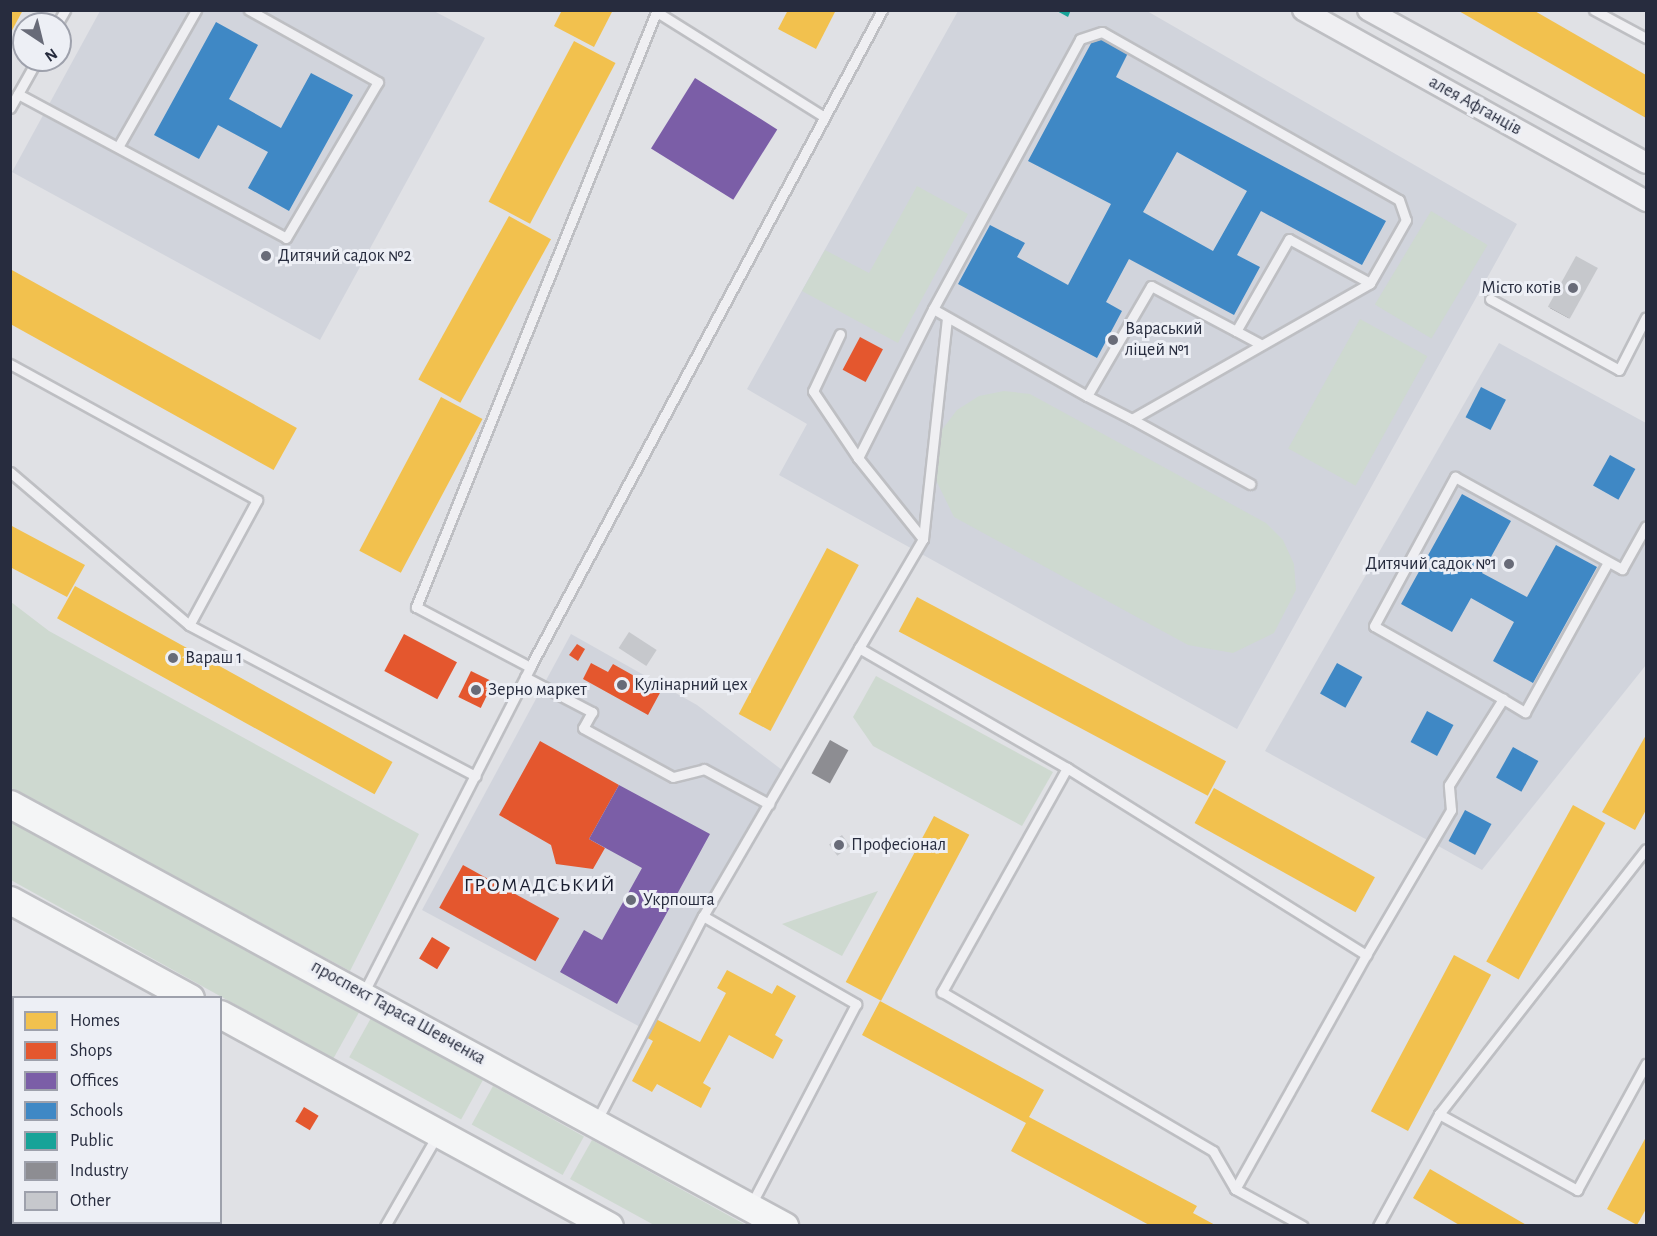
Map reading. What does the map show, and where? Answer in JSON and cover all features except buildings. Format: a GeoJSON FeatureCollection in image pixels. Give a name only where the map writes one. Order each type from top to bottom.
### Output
{"type":"FeatureCollection","features":[{"type":"Feature","properties":{"kind":"main road","name":"проспект Тараса Шевченка"},"geometry":{"type":"LineString","coordinates":[[10,804],[363,994],[784,1226]]}},
{"type":"Feature","properties":{"kind":"main road"},"geometry":{"type":"LineString","coordinates":[[10,900],[185,996]]}},
{"type":"Feature","properties":{"kind":"main road"},"geometry":{"type":"LineString","coordinates":[[222,1015],[609,1226]]}},
{"type":"Feature","properties":{"kind":"street","name":"алея Афганців"},"geometry":{"type":"LineString","coordinates":[[1303,10],[1647,201]]}},
{"type":"Feature","properties":{"kind":"street","name":"алея Афганців"},"geometry":{"type":"LineString","coordinates":[[1368,10],[1647,163]]}},
{"type":"Feature","properties":{"kind":"lane"},"geometry":{"type":"LineString","coordinates":[[118,147],[196,10]]}},
{"type":"Feature","properties":{"kind":"lane"},"geometry":{"type":"LineString","coordinates":[[18,94],[286,238],[378,82],[249,10]]}},
{"type":"Feature","properties":{"kind":"lane"},"geometry":{"type":"LineString","coordinates":[[363,994],[530,667],[823,116],[882,10]]}},
{"type":"Feature","properties":{"kind":"lane"},"geometry":{"type":"LineString","coordinates":[[1594,10],[1647,38]]}},
{"type":"Feature","properties":{"kind":"lane"},"geometry":{"type":"LineString","coordinates":[[530,667],[416,607],[657,11],[823,116]]}},
{"type":"Feature","properties":{"kind":"lane"},"geometry":{"type":"LineString","coordinates":[[858,458],[933,309],[1080,39],[1102,32],[1399,200],[1406,220],[1370,283],[1132,419]]}},
{"type":"Feature","properties":{"kind":"lane"},"geometry":{"type":"LineString","coordinates":[[10,108],[30,72]]}},
{"type":"Feature","properties":{"kind":"lane"},"geometry":{"type":"LineString","coordinates":[[1236,331],[1289,239],[1370,283]]}},
{"type":"Feature","properties":{"kind":"lane"},"geometry":{"type":"LineString","coordinates":[[1087,396],[1151,286],[1260,344]]}},
{"type":"Feature","properties":{"kind":"lane"},"geometry":{"type":"LineString","coordinates":[[1490,299],[1619,370],[1646,321]]}},
{"type":"Feature","properties":{"kind":"lane"},"geometry":{"type":"LineString","coordinates":[[933,309],[1250,484]]}},
{"type":"Feature","properties":{"kind":"lane"},"geometry":{"type":"LineString","coordinates":[[596,1122],[703,916],[923,539],[947,318]]}},
{"type":"Feature","properties":{"kind":"lane"},"geometry":{"type":"LineString","coordinates":[[840,334],[813,391],[858,458],[923,539]]}},
{"type":"Feature","properties":{"kind":"lane"},"geometry":{"type":"LineString","coordinates":[[10,364],[257,500],[189,625]]}},
{"type":"Feature","properties":{"kind":"lane"},"geometry":{"type":"LineString","coordinates":[[10,472],[189,625],[476,776]]}},
{"type":"Feature","properties":{"kind":"lane"},"geometry":{"type":"LineString","coordinates":[[1608,562],[1526,712],[1374,626],[1455,477],[1622,569],[1647,526]]}},
{"type":"Feature","properties":{"kind":"lane"},"geometry":{"type":"LineString","coordinates":[[859,648],[1067,768],[1366,955]]}},
{"type":"Feature","properties":{"kind":"lane"},"geometry":{"type":"LineString","coordinates":[[525,677],[592,712],[583,728],[673,777],[704,769],[768,804]]}},
{"type":"Feature","properties":{"kind":"lane"},"geometry":{"type":"LineString","coordinates":[[1235,1189],[1366,955],[1451,810],[1449,785],[1503,699]]}},
{"type":"Feature","properties":{"kind":"lane"},"geometry":{"type":"LineString","coordinates":[[1067,768],[942,992],[1213,1151],[1235,1189],[1303,1226]]}},
{"type":"Feature","properties":{"kind":"lane"},"geometry":{"type":"LineString","coordinates":[[1378,1226],[1439,1114],[1647,849]]}},
{"type":"Feature","properties":{"kind":"lane"},"geometry":{"type":"LineString","coordinates":[[703,916],[856,1004],[750,1207]]}},
{"type":"Feature","properties":{"kind":"lane"},"geometry":{"type":"LineString","coordinates":[[1439,1114],[1577,1190],[1647,1064]]}},
{"type":"Feature","properties":{"kind":"lane"},"geometry":{"type":"LineString","coordinates":[[385,1226],[439,1132]]}},
{"type":"Feature","properties":{"kind":"shaded area","name":"Дитячий садок №2"},"geometry":{"type":"Polygon","coordinates":[[[100,11],[434,11],[485,38],[320,340],[12,172],[67,72],[72,72],[72,62],[100,11]]]}},
{"type":"Feature","properties":{"kind":"shaded area","name":"Вараський ліцей №1"},"geometry":{"type":"Polygon","coordinates":[[[958,11],[1147,11],[1517,224],[1237,729],[779,475],[807,424],[747,389],[958,11]]]}},
{"type":"Feature","properties":{"kind":"shaded area"},"geometry":{"type":"Polygon","coordinates":[[[917,186],[968,214],[898,343],[802,291],[825,250],[869,273],[917,186]]]}},
{"type":"Feature","properties":{"kind":"shaded area"},"geometry":{"type":"Polygon","coordinates":[[[1431,211],[1488,245],[1431,338],[1375,304],[1431,211]]]}},
{"type":"Feature","properties":{"kind":"shaded area"},"geometry":{"type":"Polygon","coordinates":[[[1360,319],[1427,356],[1356,486],[1288,448],[1360,319]]]}},
{"type":"Feature","properties":{"kind":"shaded area","name":"Дитячий садок №1"},"geometry":{"type":"Polygon","coordinates":[[[1499,343],[1646,423],[1646,665],[1482,870],[1265,751],[1499,343]]]}},
{"type":"Feature","properties":{"kind":"shaded area"},"geometry":{"type":"Polygon","coordinates":[[[1004,391],[1030,394],[1266,523],[1283,540],[1294,564],[1296,590],[1274,633],[1233,653],[1188,645],[954,517],[934,476],[941,431],[957,410],[979,396],[1004,391]]]}},
{"type":"Feature","properties":{"kind":"shaded area"},"geometry":{"type":"Polygon","coordinates":[[[11,602],[49,631],[419,834],[350,971],[11,788],[11,602]]]}},
{"type":"Feature","properties":{"kind":"shaded area"},"geometry":{"type":"Polygon","coordinates":[[[571,634],[697,705],[786,773],[644,1029],[422,910],[571,634]]]}},
{"type":"Feature","properties":{"kind":"shaded area"},"geometry":{"type":"Polygon","coordinates":[[[876,676],[1053,772],[1022,826],[873,746],[853,717],[876,676]]]}},
{"type":"Feature","properties":{"kind":"shaded area"},"geometry":{"type":"Polygon","coordinates":[[[10,819],[359,1012],[333,1059],[222,997],[10,880],[10,819]]]}},
{"type":"Feature","properties":{"kind":"shaded area"},"geometry":{"type":"Polygon","coordinates":[[[878,891],[842,956],[782,924],[878,891]]]}},
{"type":"Feature","properties":{"kind":"shaded area"},"geometry":{"type":"Polygon","coordinates":[[[371,1018],[483,1080],[461,1119],[349,1057],[371,1018]]]}},
{"type":"Feature","properties":{"kind":"shaded area"},"geometry":{"type":"Polygon","coordinates":[[[493,1086],[584,1136],[563,1175],[472,1124],[493,1086]]]}},
{"type":"Feature","properties":{"kind":"shaded area"},"geometry":{"type":"Polygon","coordinates":[[[10,1123],[12,1224],[198,1225],[11,1225],[10,1123]]]}},
{"type":"Feature","properties":{"kind":"shaded area"},"geometry":{"type":"Polygon","coordinates":[[[592,1140],[746,1225],[654,1225],[570,1179],[592,1140]]]}},
{"type":"Feature","properties":{"kind":"place","name":"Дитячий садок №2"},"geometry":{"type":"Point","coordinates":[266,256]}},
{"type":"Feature","properties":{"kind":"place","name":"Місто котів"},"geometry":{"type":"Point","coordinates":[1573,288]}},
{"type":"Feature","properties":{"kind":"place","name":"Вараський ліцей №1"},"geometry":{"type":"Point","coordinates":[1113,340]}},
{"type":"Feature","properties":{"kind":"place","name":"Дитячий садок №1"},"geometry":{"type":"Point","coordinates":[1509,564]}},
{"type":"Feature","properties":{"kind":"place","name":"Вараш 1"},"geometry":{"type":"Point","coordinates":[173,658]}},
{"type":"Feature","properties":{"kind":"place","name":"Кулінарний цех"},"geometry":{"type":"Point","coordinates":[622,685]}},
{"type":"Feature","properties":{"kind":"place","name":"Зерно маркет"},"geometry":{"type":"Point","coordinates":[476,690]}},
{"type":"Feature","properties":{"kind":"place","name":"Професіонал"},"geometry":{"type":"Point","coordinates":[839,845]}},
{"type":"Feature","properties":{"kind":"place","name":"Укрпошта"},"geometry":{"type":"Point","coordinates":[631,900]}},
{"type":"Feature","properties":{"kind":"district","name":"ГРОМАДСЬКИЙ"},"geometry":{"type":"Point","coordinates":[540,885]}}]}
